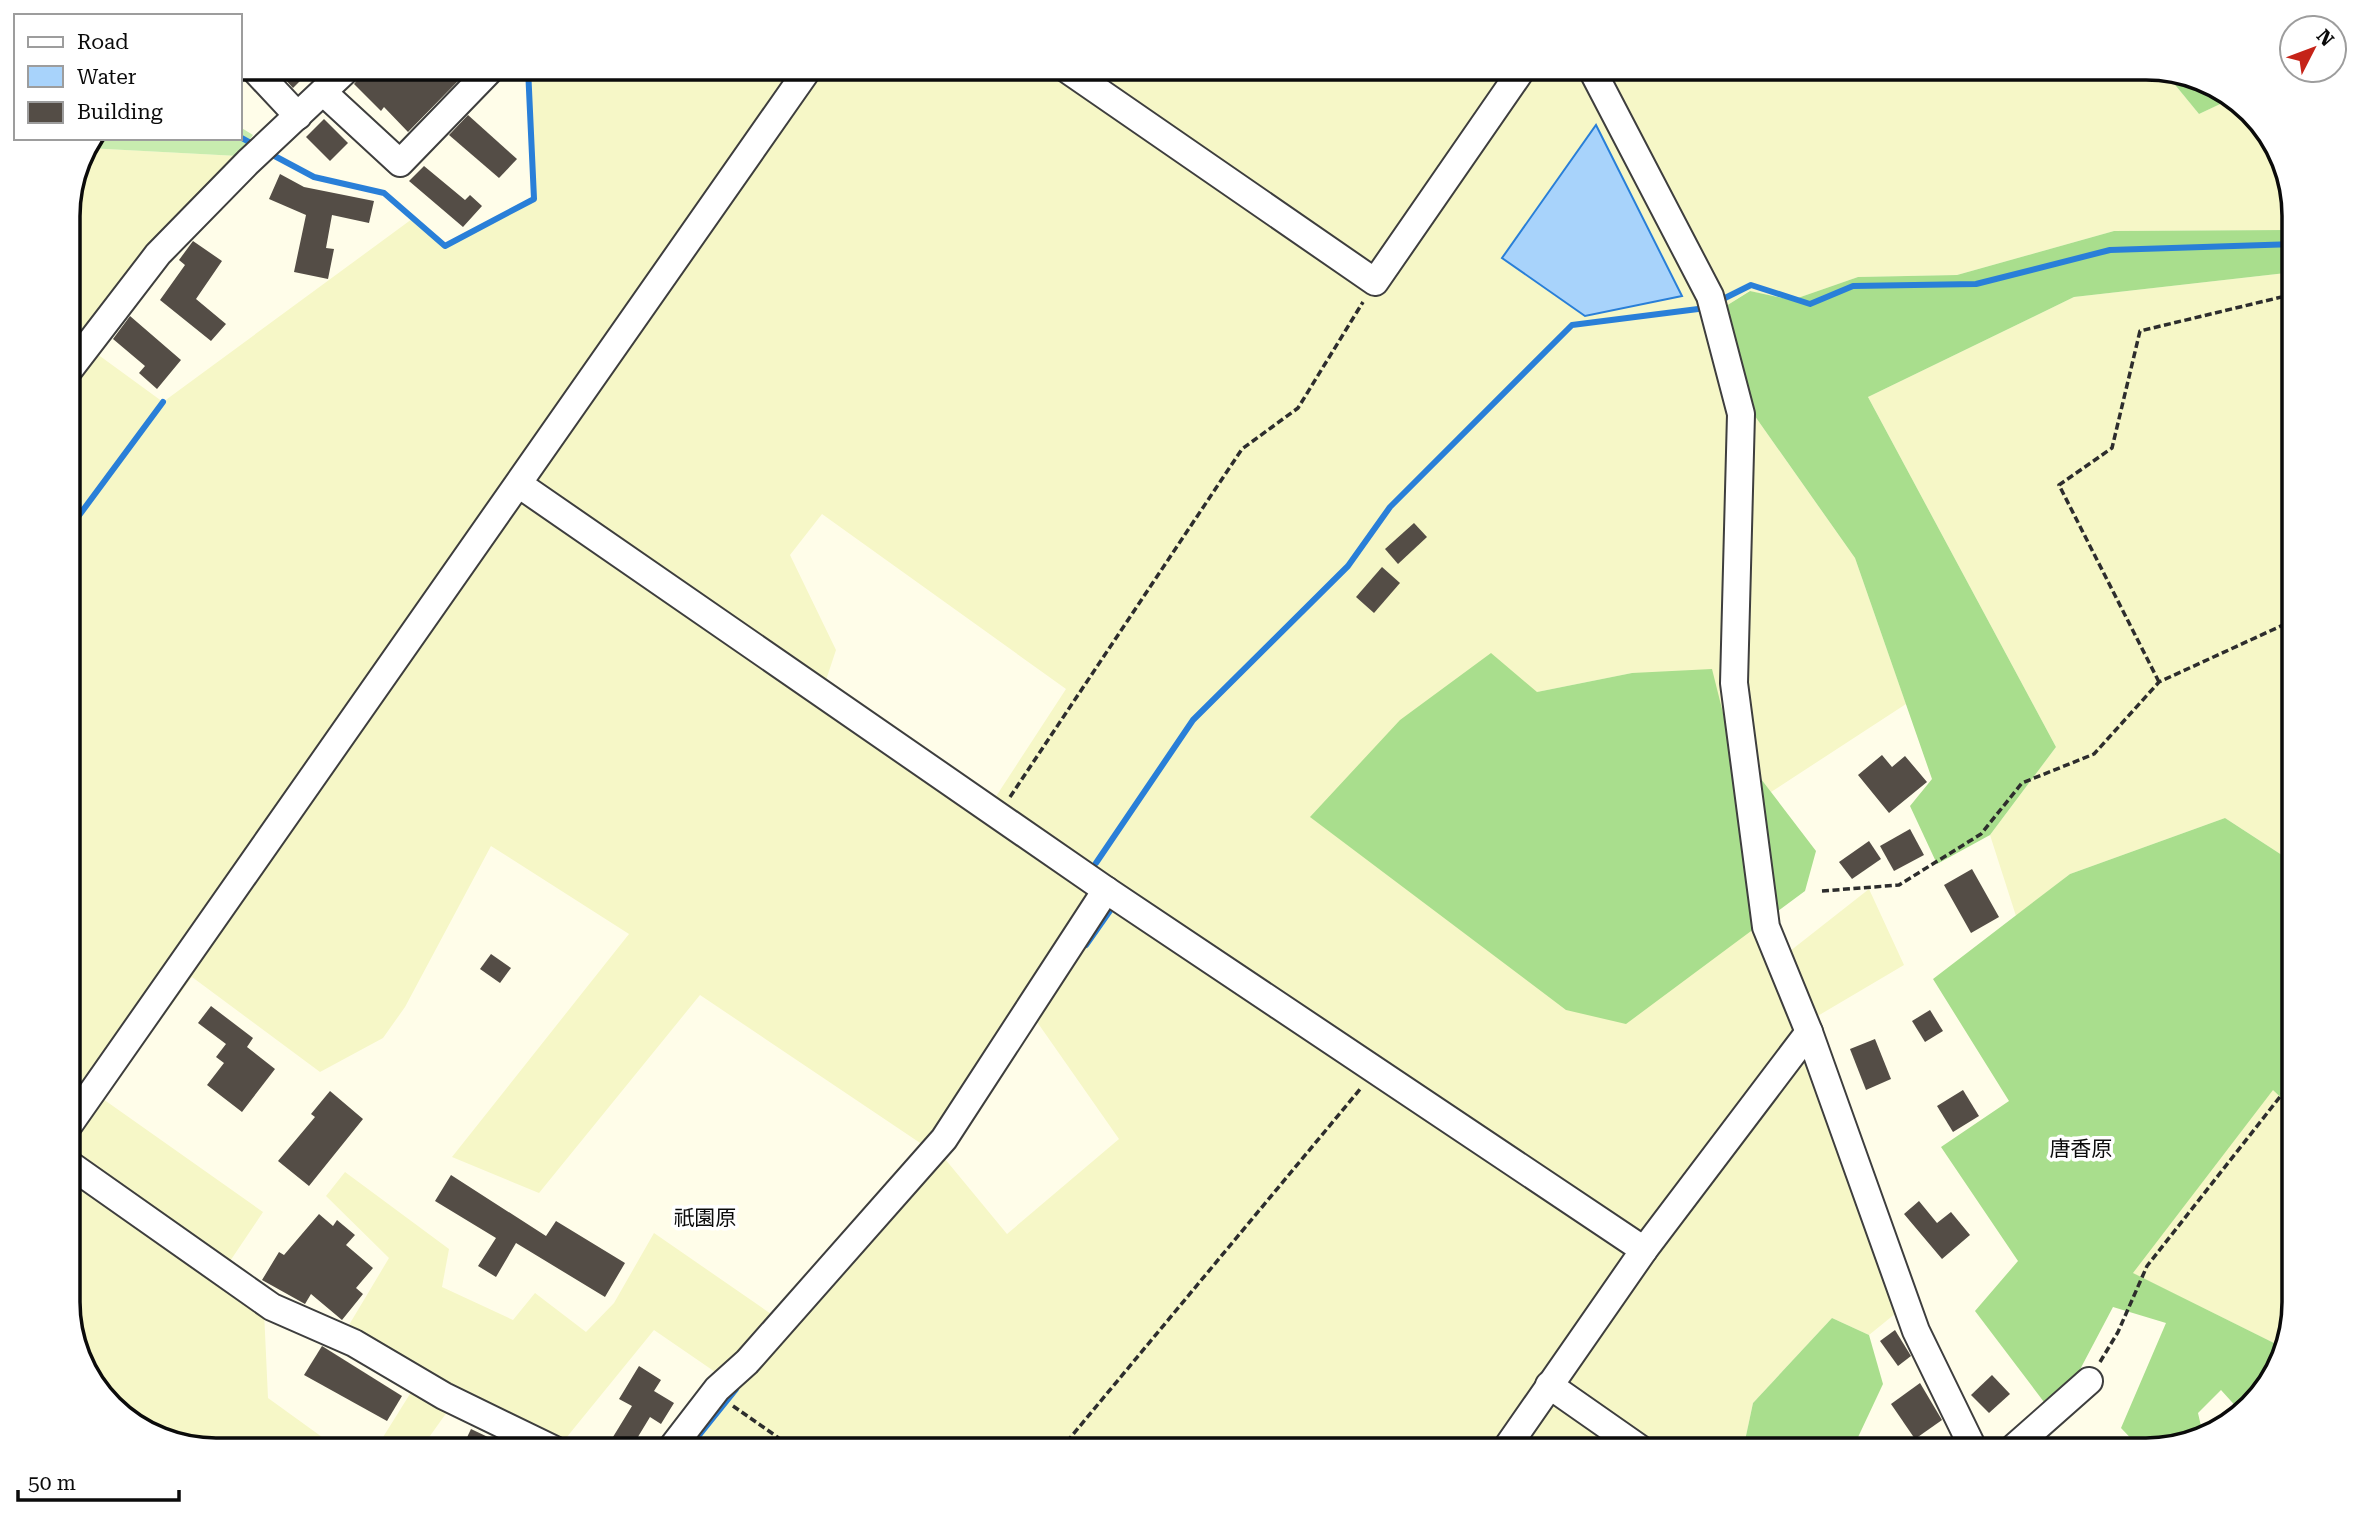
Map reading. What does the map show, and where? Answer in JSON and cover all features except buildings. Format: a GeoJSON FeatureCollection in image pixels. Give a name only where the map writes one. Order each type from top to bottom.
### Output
{"type":"FeatureCollection","features":[{"type":"Feature","properties":{"kind":"street"},"geometry":{"type":"LineString","coordinates":[[264,80],[298,116]]}},
{"type":"Feature","properties":{"kind":"street"},"geometry":{"type":"LineString","coordinates":[[81,354],[158,254],[248,162],[336,80]]}},
{"type":"Feature","properties":{"kind":"street"},"geometry":{"type":"LineString","coordinates":[[323,92],[400,163],[480,80]]}},
{"type":"Feature","properties":{"kind":"street"},"geometry":{"type":"LineString","coordinates":[[81,1108],[520,485],[801,80]]}},
{"type":"Feature","properties":{"kind":"street"},"geometry":{"type":"LineString","coordinates":[[1082,80],[1375,282],[1515,80]]}},
{"type":"Feature","properties":{"kind":"street"},"geometry":{"type":"LineString","coordinates":[[1597,80],[1712,307],[1741,414],[1734,683],[1766,927],[1809,1032],[1916,1331],[1968,1438]]}},
{"type":"Feature","properties":{"kind":"street"},"geometry":{"type":"LineString","coordinates":[[520,485],[1106,890],[1644,1250]]}},
{"type":"Feature","properties":{"kind":"street"},"geometry":{"type":"LineString","coordinates":[[679,1438],[717,1389],[747,1362],[944,1139],[1106,890]]}},
{"type":"Feature","properties":{"kind":"street"},"geometry":{"type":"LineString","coordinates":[[1513,1438],[1644,1250],[1809,1032]]}},
{"type":"Feature","properties":{"kind":"street"},"geometry":{"type":"LineString","coordinates":[[81,1172],[272,1307],[354,1343],[444,1396],[530,1438]]}},
{"type":"Feature","properties":{"kind":"street"},"geometry":{"type":"LineString","coordinates":[[2025,1438],[2089,1381]]}},
{"type":"Feature","properties":{"kind":"street"},"geometry":{"type":"LineString","coordinates":[[1549,1385],[1626,1438]]}},
{"type":"Feature","properties":{"kind":"path"},"geometry":{"type":"LineString","coordinates":[[998,815],[1242,449],[1298,408],[1375,282]]}},
{"type":"Feature","properties":{"kind":"path"},"geometry":{"type":"LineString","coordinates":[[2159,682],[2059,485],[2112,449],[2140,331],[2282,297]]}},
{"type":"Feature","properties":{"kind":"path"},"geometry":{"type":"LineString","coordinates":[[1822,891],[1899,885],[1981,834],[2022,783],[2094,754],[2159,682],[2282,626]]}},
{"type":"Feature","properties":{"kind":"path"},"geometry":{"type":"LineString","coordinates":[[1070,1438],[1376,1070]]}},
{"type":"Feature","properties":{"kind":"path"},"geometry":{"type":"LineString","coordinates":[[2089,1381],[2118,1332],[2147,1266],[2282,1094]]}},
{"type":"Feature","properties":{"kind":"path"},"geometry":{"type":"LineString","coordinates":[[734,1407],[779,1438]]}},
{"type":"Feature","properties":{"kind":"green space"},"geometry":{"type":"Polygon","coordinates":[[[529,80],[2146,80],[2174,84],[2199,114],[2222,103],[2248,127],[2271,164],[2277,181],[2282,216],[2282,230],[2114,231],[1957,275],[1858,277],[1792,300],[1749,291],[1726,306],[1752,412],[1855,558],[1906,704],[1771,792],[1729,737],[1632,673],[1537,692],[1756,927],[1771,966],[1869,889],[1904,965],[1799,1027],[1901,1309],[1869,1335],[1832,1318],[1753,1403],[1746,1438],[697,1438],[737,1387],[654,1330],[566,1438],[552,1438],[462,1391],[429,1438],[382,1438],[423,1373],[346,1330],[389,1258],[326,1196],[345,1172],[449,1249],[442,1287],[513,1320],[535,1293],[586,1332],[614,1303],[654,1233],[790,1327],[944,1159],[700,995],[539,1193],[452,1157],[629,934],[491,846],[405,1007],[383,1038],[320,1072],[192,977],[103,1099],[263,1212],[218,1279],[264,1311],[268,1398],[323,1438],[216,1438],[190,1435],[156,1424],[120,1398],[99,1370],[91,1354],[81,1311],[81,368],[93,351],[163,402],[412,219],[445,246],[534,199],[529,80]],[[822,514],[790,555],[836,650],[823,689],[993,801],[1066,689],[822,514]],[[1035,1019],[945,1159],[1007,1234],[1119,1139],[1035,1019]]]}},
{"type":"Feature","properties":{"kind":"green space"},"geometry":{"type":"Polygon","coordinates":[[[2174,84],[2206,94],[2222,103],[2199,114],[2174,84]]]}},
{"type":"Feature","properties":{"kind":"green space"},"geometry":{"type":"Polygon","coordinates":[[[242,128],[253,135],[238,156],[98,149],[104,140],[242,140],[242,128]]]}},
{"type":"Feature","properties":{"kind":"green space"},"geometry":{"type":"Polygon","coordinates":[[[98,149],[238,156],[147,248],[81,332],[81,207],[85,181],[98,149]]]}},
{"type":"Feature","properties":{"kind":"green space"},"geometry":{"type":"Polygon","coordinates":[[[2282,230],[2282,273],[2074,297],[1868,397],[2056,747],[1990,835],[1937,864],[1910,806],[1932,779],[1855,558],[1752,412],[1726,306],[1750,291],[1792,300],[1858,277],[1957,275],[2114,231],[2282,230]]]}},
{"type":"Feature","properties":{"kind":"green space"},"geometry":{"type":"Polygon","coordinates":[[[2282,273],[2282,855],[2225,818],[2070,874],[2016,916],[1990,835],[2056,747],[1868,397],[2074,297],[2282,273]]]}},
{"type":"Feature","properties":{"kind":"green space"},"geometry":{"type":"Polygon","coordinates":[[[1491,653],[1537,692],[1632,673],[1712,669],[1729,737],[1816,851],[1805,891],[1626,1024],[1566,1010],[1310,817],[1400,720],[1491,653]]]}},
{"type":"Feature","properties":{"kind":"green space"},"geometry":{"type":"Polygon","coordinates":[[[2225,818],[2282,855],[2282,1099],[2273,1090],[2133,1273],[2275,1343],[2259,1377],[2235,1404],[2221,1390],[2198,1413],[2201,1426],[2172,1435],[2131,1438],[2121,1428],[2166,1323],[2113,1307],[2075,1379],[2047,1406],[1975,1311],[2018,1261],[1941,1147],[2009,1101],[1933,979],[2070,874],[2225,818]]]}},
{"type":"Feature","properties":{"kind":"green space"},"geometry":{"type":"Polygon","coordinates":[[[2273,1089],[2282,1098],[2282,1302],[2275,1343],[2132,1273],[2273,1089]]]}},
{"type":"Feature","properties":{"kind":"green space"},"geometry":{"type":"Polygon","coordinates":[[[1832,1318],[1869,1335],[1883,1384],[1858,1438],[1746,1438],[1753,1403],[1832,1318]]]}},
{"type":"Feature","properties":{"kind":"water"},"geometry":{"type":"Polygon","coordinates":[[[1596,125],[1682,296],[1585,316],[1502,258],[1596,125]]]}},
{"type":"Feature","properties":{"kind":"waterway"},"geometry":{"type":"LineString","coordinates":[[269,153],[314,177],[384,193],[445,246],[534,199],[529,80]]}},
{"type":"Feature","properties":{"kind":"waterway"},"geometry":{"type":"LineString","coordinates":[[242,138],[256,146]]}},
{"type":"Feature","properties":{"kind":"waterway"},"geometry":{"type":"LineString","coordinates":[[1719,301],[1751,285],[1810,304],[1853,286],[1976,284],[2110,250],[2282,244]]}},
{"type":"Feature","properties":{"kind":"waterway"},"geometry":{"type":"LineString","coordinates":[[1096,863],[1193,720],[1348,566],[1390,507],[1572,325],[1706,308]]}},
{"type":"Feature","properties":{"kind":"waterway"},"geometry":{"type":"LineString","coordinates":[[81,513],[163,402]]}},
{"type":"Feature","properties":{"kind":"waterway"},"geometry":{"type":"LineString","coordinates":[[1086,945],[1114,905]]}},
{"type":"Feature","properties":{"kind":"waterway"},"geometry":{"type":"LineString","coordinates":[[697,1438],[736,1389]]}},
{"type":"Feature","properties":{"kind":"district","name":"唐香原"},"geometry":{"type":"Point","coordinates":[2081,1149]}},
{"type":"Feature","properties":{"kind":"district","name":"祇園原"},"geometry":{"type":"Point","coordinates":[705,1218]}}]}
